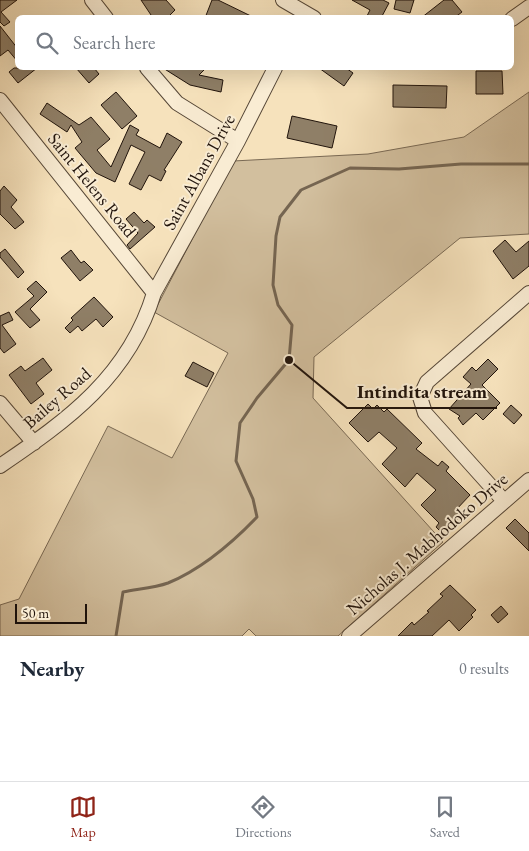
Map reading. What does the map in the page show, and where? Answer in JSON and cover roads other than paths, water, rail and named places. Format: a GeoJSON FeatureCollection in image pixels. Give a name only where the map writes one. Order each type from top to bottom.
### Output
{"type":"FeatureCollection","features":[{"type":"Feature","properties":{"kind":"street"},"geometry":{"type":"LineString","coordinates":[[92,0],[104,15]]}},
{"type":"Feature","properties":{"kind":"street"},"geometry":{"type":"LineString","coordinates":[[283,0],[307,12]]}},
{"type":"Feature","properties":{"kind":"street"},"geometry":{"type":"LineString","coordinates":[[514,18],[529,7]]}},
{"type":"Feature","properties":{"kind":"street"},"geometry":{"type":"LineString","coordinates":[[149,70],[177,103],[238,141]]}},
{"type":"Feature","properties":{"kind":"street","name":"Saint Albans Drive"},"geometry":{"type":"LineString","coordinates":[[154,293],[238,141],[274,70]]}},
{"type":"Feature","properties":{"kind":"street","name":"Saint Helens Road"},"geometry":{"type":"LineString","coordinates":[[0,100],[154,293]]}},
{"type":"Feature","properties":{"kind":"street","name":"Bailey Road"},"geometry":{"type":"LineString","coordinates":[[0,466],[34,443],[97,391],[136,337],[147,317],[154,293]]}},
{"type":"Feature","properties":{"kind":"street"},"geometry":{"type":"LineString","coordinates":[[504,501],[425,413],[420,397],[427,382],[529,293]]}},
{"type":"Feature","properties":{"kind":"street"},"geometry":{"type":"LineString","coordinates":[[0,403],[34,443]]}},
{"type":"Feature","properties":{"kind":"street","name":"Nicholas J. Mabhodoko Drive"},"geometry":{"type":"LineString","coordinates":[[349,636],[529,480]]}},
{"type":"Feature","properties":{"kind":"waterway"},"geometry":{"type":"LineString","coordinates":[[116,636],[123,592],[163,585],[181,577],[205,563],[227,546],[257,517],[253,499],[236,461],[240,423],[257,398],[289,360],[292,325],[278,305],[273,285],[276,236],[280,217],[301,190],[350,168],[399,169],[461,164],[529,164]]}},
{"type":"Feature","properties":{"kind":"place","name":"Intindita stream"},"geometry":{"type":"Point","coordinates":[289,360]}}]}
